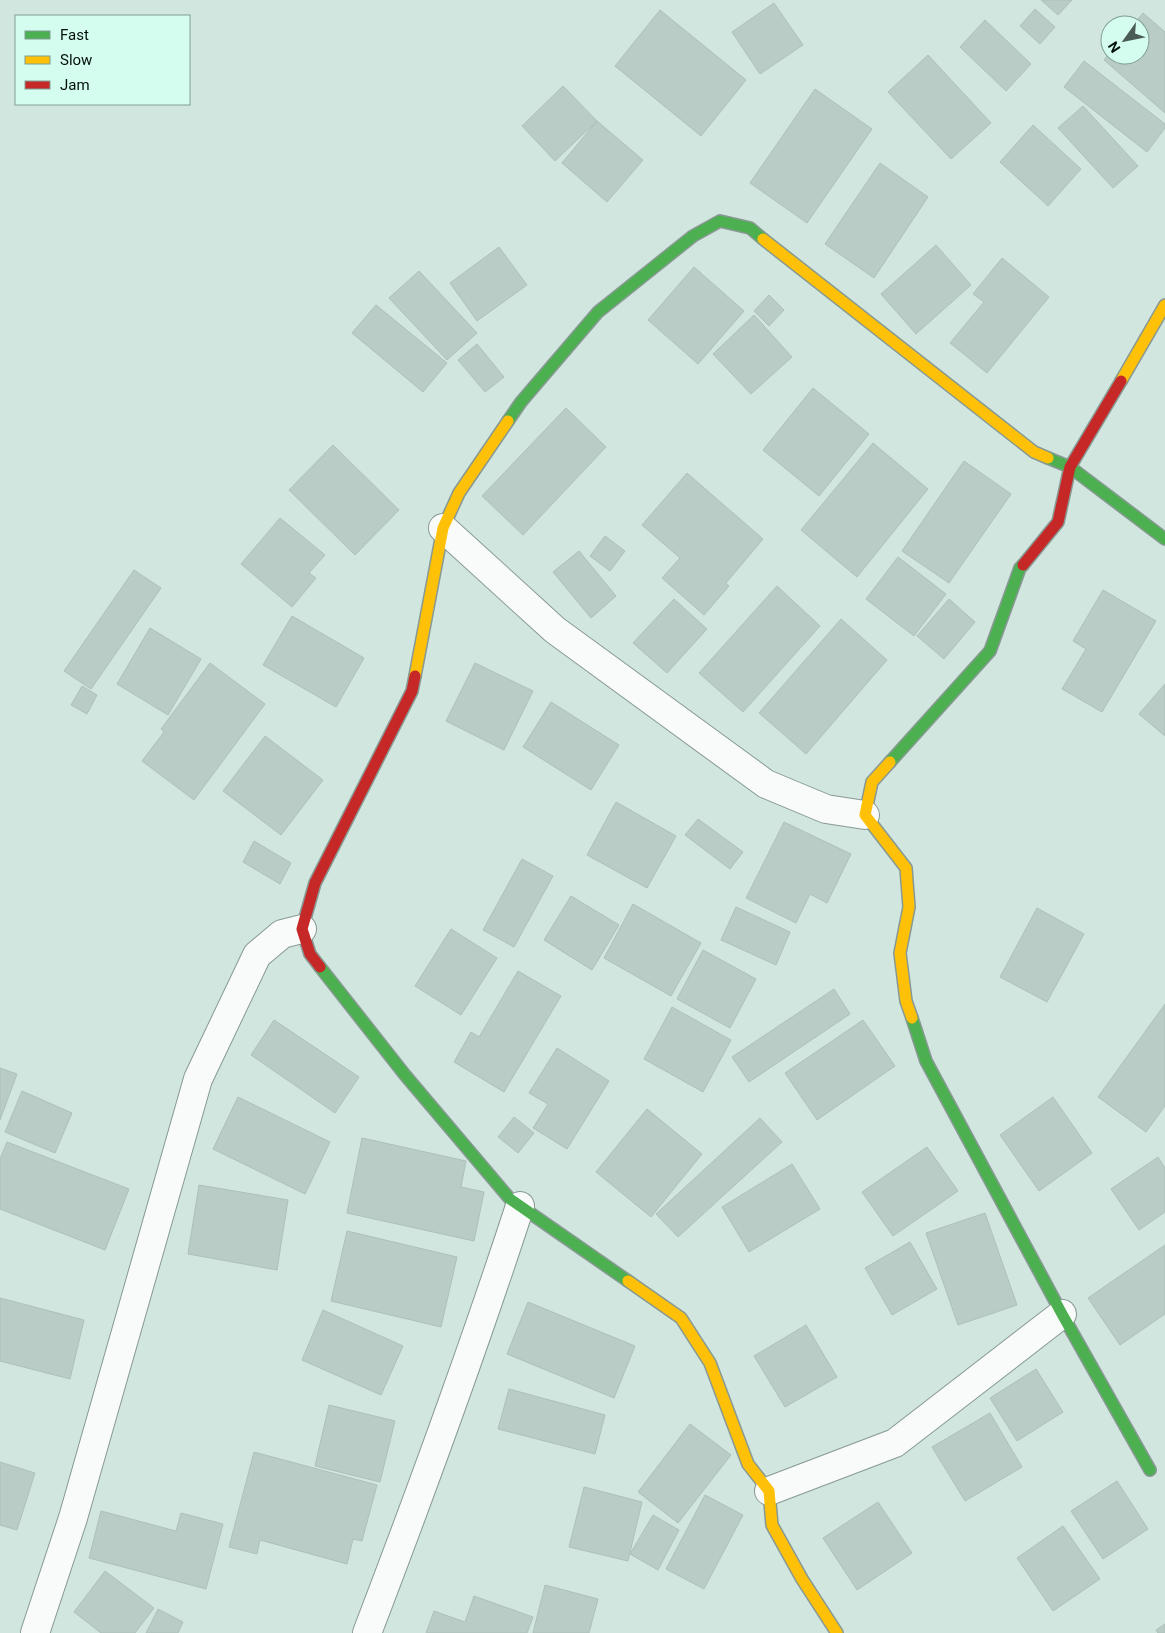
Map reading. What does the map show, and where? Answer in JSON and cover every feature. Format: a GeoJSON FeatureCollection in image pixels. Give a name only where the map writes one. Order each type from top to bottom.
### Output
{"type":"FeatureCollection","features":[{"type":"Feature","properties":{"kind":"street"},"geometry":{"type":"LineString","coordinates":[[837,1633],[802,1579],[772,1524],[769,1491],[748,1464],[710,1363],[681,1318],[510,1199],[399,1067],[310,954],[302,929],[315,883],[412,691],[443,528],[459,493],[522,402],[598,312],[693,236],[720,221],[750,228],[1034,452],[1070,467],[1165,539]]}},
{"type":"Feature","properties":{"kind":"street"},"geometry":{"type":"LineString","coordinates":[[865,815],[872,782],[990,651],[1020,568],[1058,522],[1070,467],[1165,305]]}},
{"type":"Feature","properties":{"kind":"street"},"geometry":{"type":"LineString","coordinates":[[443,528],[555,630],[766,784],[826,809],[865,815],[906,868],[909,907],[900,953],[906,1001],[926,1061],[1062,1314],[1150,1470]]}},
{"type":"Feature","properties":{"kind":"street"},"geometry":{"type":"LineString","coordinates":[[35,1633],[73,1518],[198,1079],[257,955],[282,934],[302,929]]}},
{"type":"Feature","properties":{"kind":"street"},"geometry":{"type":"LineString","coordinates":[[367,1633],[429,1471],[520,1206]]}},
{"type":"Feature","properties":{"kind":"street"},"geometry":{"type":"LineString","coordinates":[[769,1491],[895,1442],[1062,1314]]}},
{"type":"Feature","properties":{"kind":"building"},"geometry":{"type":"Polygon","coordinates":[[[1041,0],[1072,0],[1058,15],[1041,0]]]}},
{"type":"Feature","properties":{"kind":"building"},"geometry":{"type":"Polygon","coordinates":[[[774,3],[803,45],[760,74],[732,32],[774,3]]]}},
{"type":"Feature","properties":{"kind":"building"},"geometry":{"type":"Polygon","coordinates":[[[1035,9],[1055,27],[1040,44],[1020,26],[1035,9]]]}},
{"type":"Feature","properties":{"kind":"building"},"geometry":{"type":"Polygon","coordinates":[[[660,10],[746,80],[701,136],[615,66],[660,10]]]}},
{"type":"Feature","properties":{"kind":"building"},"geometry":{"type":"Polygon","coordinates":[[[1150,19],[1165,32],[1165,113],[1110,65],[1150,65],[1150,19]]]}},
{"type":"Feature","properties":{"kind":"building"},"geometry":{"type":"Polygon","coordinates":[[[985,20],[1031,64],[1006,91],[960,47],[985,20]]]}},
{"type":"Feature","properties":{"kind":"building"},"geometry":{"type":"Polygon","coordinates":[[[928,55],[991,123],[951,159],[888,92],[928,55]]]}},
{"type":"Feature","properties":{"kind":"building"},"geometry":{"type":"Polygon","coordinates":[[[1084,61],[1165,124],[1165,128],[1147,152],[1064,87],[1084,61]]]}},
{"type":"Feature","properties":{"kind":"building"},"geometry":{"type":"Polygon","coordinates":[[[563,86],[597,121],[555,161],[522,126],[563,86]]]}},
{"type":"Feature","properties":{"kind":"building"},"geometry":{"type":"Polygon","coordinates":[[[815,89],[872,129],[807,223],[750,183],[815,89]]]}},
{"type":"Feature","properties":{"kind":"building"},"geometry":{"type":"Polygon","coordinates":[[[1083,106],[1138,166],[1113,188],[1058,128],[1083,106]]]}},
{"type":"Feature","properties":{"kind":"building"},"geometry":{"type":"Polygon","coordinates":[[[597,121],[643,160],[607,202],[562,163],[597,121]]]}},
{"type":"Feature","properties":{"kind":"building"},"geometry":{"type":"Polygon","coordinates":[[[1033,125],[1081,169],[1048,206],[1000,162],[1033,125]]]}},
{"type":"Feature","properties":{"kind":"building"},"geometry":{"type":"Polygon","coordinates":[[[880,163],[928,197],[874,278],[825,244],[880,163]]]}},
{"type":"Feature","properties":{"kind":"building"},"geometry":{"type":"Polygon","coordinates":[[[936,245],[971,285],[916,334],[881,294],[936,245]]]}},
{"type":"Feature","properties":{"kind":"building"},"geometry":{"type":"Polygon","coordinates":[[[499,247],[527,285],[477,321],[450,283],[499,247]]]}},
{"type":"Feature","properties":{"kind":"building"},"geometry":{"type":"Polygon","coordinates":[[[1002,258],[1049,297],[987,373],[950,343],[984,302],[973,294],[1002,258]]]}},
{"type":"Feature","properties":{"kind":"building"},"geometry":{"type":"Polygon","coordinates":[[[694,267],[744,311],[698,364],[648,320],[694,267]]]}},
{"type":"Feature","properties":{"kind":"building"},"geometry":{"type":"Polygon","coordinates":[[[419,271],[477,333],[447,360],[389,298],[419,271]]]}},
{"type":"Feature","properties":{"kind":"building"},"geometry":{"type":"Polygon","coordinates":[[[769,295],[784,310],[769,326],[754,311],[769,295]]]}},
{"type":"Feature","properties":{"kind":"building"},"geometry":{"type":"Polygon","coordinates":[[[376,305],[447,363],[423,392],[352,333],[376,305]]]}},
{"type":"Feature","properties":{"kind":"building"},"geometry":{"type":"Polygon","coordinates":[[[754,315],[792,357],[751,394],[713,354],[754,315]]]}},
{"type":"Feature","properties":{"kind":"building"},"geometry":{"type":"Polygon","coordinates":[[[477,344],[504,377],[485,392],[458,360],[477,344]]]}},
{"type":"Feature","properties":{"kind":"building"},"geometry":{"type":"Polygon","coordinates":[[[813,388],[869,434],[819,496],[763,450],[813,388]]]}},
{"type":"Feature","properties":{"kind":"building"},"geometry":{"type":"Polygon","coordinates":[[[566,408],[606,447],[523,535],[482,496],[566,408]]]}},
{"type":"Feature","properties":{"kind":"building"},"geometry":{"type":"Polygon","coordinates":[[[873,443],[928,489],[857,577],[801,530],[873,443]]]}},
{"type":"Feature","properties":{"kind":"building"},"geometry":{"type":"Polygon","coordinates":[[[333,445],[399,510],[355,555],[289,490],[333,445]]]}},
{"type":"Feature","properties":{"kind":"building"},"geometry":{"type":"Polygon","coordinates":[[[964,461],[1011,494],[949,583],[902,551],[964,461]]]}},
{"type":"Feature","properties":{"kind":"building"},"geometry":{"type":"Polygon","coordinates":[[[687,473],[763,539],[726,583],[729,586],[704,615],[662,578],[680,558],[642,525],[687,473]]]}},
{"type":"Feature","properties":{"kind":"building"},"geometry":{"type":"Polygon","coordinates":[[[280,518],[325,555],[309,573],[316,578],[292,607],[241,564],[280,518]]]}},
{"type":"Feature","properties":{"kind":"building"},"geometry":{"type":"Polygon","coordinates":[[[605,536],[625,551],[610,571],[590,556],[605,536]]]}},
{"type":"Feature","properties":{"kind":"building"},"geometry":{"type":"Polygon","coordinates":[[[579,551],[616,596],[591,618],[553,572],[579,551]]]}},
{"type":"Feature","properties":{"kind":"building"},"geometry":{"type":"Polygon","coordinates":[[[898,557],[946,594],[914,636],[866,599],[898,557]]]}},
{"type":"Feature","properties":{"kind":"building"},"geometry":{"type":"Polygon","coordinates":[[[134,570],[161,588],[91,689],[64,671],[134,570]]]}},
{"type":"Feature","properties":{"kind":"building"},"geometry":{"type":"Polygon","coordinates":[[[777,586],[820,626],[743,712],[699,673],[777,586]]]}},
{"type":"Feature","properties":{"kind":"building"},"geometry":{"type":"Polygon","coordinates":[[[1103,590],[1156,621],[1102,712],[1062,689],[1086,649],[1073,641],[1103,590]]]}},
{"type":"Feature","properties":{"kind":"building"},"geometry":{"type":"Polygon","coordinates":[[[674,599],[707,629],[667,673],[633,643],[674,599]]]}},
{"type":"Feature","properties":{"kind":"building"},"geometry":{"type":"Polygon","coordinates":[[[949,599],[975,622],[944,659],[917,636],[949,599]]]}},
{"type":"Feature","properties":{"kind":"building"},"geometry":{"type":"Polygon","coordinates":[[[292,616],[364,658],[336,707],[263,665],[292,616]]]}},
{"type":"Feature","properties":{"kind":"building"},"geometry":{"type":"Polygon","coordinates":[[[841,619],[887,660],[806,754],[759,713],[841,619]]]}},
{"type":"Feature","properties":{"kind":"building"},"geometry":{"type":"Polygon","coordinates":[[[150,628],[201,659],[168,715],[117,684],[150,628]]]}},
{"type":"Feature","properties":{"kind":"building"},"geometry":{"type":"Polygon","coordinates":[[[210,663],[265,704],[194,800],[142,761],[164,732],[161,729],[210,663]]]}},
{"type":"Feature","properties":{"kind":"building"},"geometry":{"type":"Polygon","coordinates":[[[475,663],[533,691],[504,750],[446,721],[475,663]]]}},
{"type":"Feature","properties":{"kind":"building"},"geometry":{"type":"Polygon","coordinates":[[[1165,684],[1165,736],[1139,714],[1165,684]]]}},
{"type":"Feature","properties":{"kind":"building"},"geometry":{"type":"Polygon","coordinates":[[[82,686],[97,695],[87,714],[71,705],[82,686]]]}},
{"type":"Feature","properties":{"kind":"building"},"geometry":{"type":"Polygon","coordinates":[[[551,702],[619,745],[591,790],[523,747],[551,702]]]}},
{"type":"Feature","properties":{"kind":"building"},"geometry":{"type":"Polygon","coordinates":[[[265,736],[323,780],[281,835],[223,791],[265,736]]]}},
{"type":"Feature","properties":{"kind":"building"},"geometry":{"type":"Polygon","coordinates":[[[616,802],[676,836],[647,888],[587,855],[616,802]]]}},
{"type":"Feature","properties":{"kind":"building"},"geometry":{"type":"Polygon","coordinates":[[[698,819],[743,852],[730,869],[685,835],[698,819]]]}},
{"type":"Feature","properties":{"kind":"building"},"geometry":{"type":"Polygon","coordinates":[[[784,822],[851,854],[827,903],[810,894],[796,923],[746,898],[784,822]]]}},
{"type":"Feature","properties":{"kind":"building"},"geometry":{"type":"Polygon","coordinates":[[[254,841],[291,863],[280,884],[243,862],[254,841]]]}},
{"type":"Feature","properties":{"kind":"building"},"geometry":{"type":"Polygon","coordinates":[[[522,859],[553,876],[514,947],[483,930],[522,859]]]}},
{"type":"Feature","properties":{"kind":"building"},"geometry":{"type":"Polygon","coordinates":[[[571,896],[619,925],[592,970],[544,940],[571,896]]]}},
{"type":"Feature","properties":{"kind":"building"},"geometry":{"type":"Polygon","coordinates":[[[633,904],[701,943],[671,996],[604,958],[633,904]]]}},
{"type":"Feature","properties":{"kind":"building"},"geometry":{"type":"Polygon","coordinates":[[[736,907],[790,932],[776,965],[721,940],[736,907]]]}},
{"type":"Feature","properties":{"kind":"building"},"geometry":{"type":"Polygon","coordinates":[[[1037,908],[1084,934],[1047,1002],[1000,977],[1037,908]]]}},
{"type":"Feature","properties":{"kind":"building"},"geometry":{"type":"Polygon","coordinates":[[[451,929],[497,958],[461,1015],[415,986],[451,929]]]}},
{"type":"Feature","properties":{"kind":"building"},"geometry":{"type":"Polygon","coordinates":[[[703,950],[756,979],[730,1028],[677,999],[703,950]]]}},
{"type":"Feature","properties":{"kind":"building"},"geometry":{"type":"Polygon","coordinates":[[[518,971],[561,996],[504,1092],[454,1062],[471,1032],[479,1037],[518,971]]]}},
{"type":"Feature","properties":{"kind":"building"},"geometry":{"type":"Polygon","coordinates":[[[834,989],[850,1014],[749,1082],[732,1057],[834,989]]]}},
{"type":"Feature","properties":{"kind":"building"},"geometry":{"type":"Polygon","coordinates":[[[1165,1004],[1165,1106],[1146,1132],[1098,1097],[1165,1004]]]}},
{"type":"Feature","properties":{"kind":"building"},"geometry":{"type":"Polygon","coordinates":[[[672,1007],[731,1040],[703,1092],[644,1059],[672,1007]]]}},
{"type":"Feature","properties":{"kind":"building"},"geometry":{"type":"Polygon","coordinates":[[[274,1020],[359,1077],[335,1113],[251,1055],[274,1020]]]}},
{"type":"Feature","properties":{"kind":"building"},"geometry":{"type":"Polygon","coordinates":[[[863,1020],[895,1066],[817,1120],[785,1073],[863,1020]]]}},
{"type":"Feature","properties":{"kind":"building"},"geometry":{"type":"Polygon","coordinates":[[[557,1048],[609,1081],[567,1149],[533,1128],[548,1104],[529,1093],[557,1048]]]}},
{"type":"Feature","properties":{"kind":"building"},"geometry":{"type":"Polygon","coordinates":[[[0,1068],[17,1074],[0,1120],[0,1068]]]}},
{"type":"Feature","properties":{"kind":"building"},"geometry":{"type":"Polygon","coordinates":[[[22,1091],[72,1113],[55,1153],[5,1132],[22,1091]]]}},
{"type":"Feature","properties":{"kind":"building"},"geometry":{"type":"Polygon","coordinates":[[[238,1097],[330,1142],[305,1194],[213,1149],[238,1097]]]}},
{"type":"Feature","properties":{"kind":"building"},"geometry":{"type":"Polygon","coordinates":[[[1053,1097],[1092,1153],[1039,1191],[1000,1135],[1053,1097]]]}},
{"type":"Feature","properties":{"kind":"building"},"geometry":{"type":"Polygon","coordinates":[[[647,1109],[702,1154],[651,1217],[596,1172],[647,1109]]]}},
{"type":"Feature","properties":{"kind":"building"},"geometry":{"type":"Polygon","coordinates":[[[514,1117],[534,1133],[518,1153],[498,1137],[514,1117]]]}},
{"type":"Feature","properties":{"kind":"building"},"geometry":{"type":"Polygon","coordinates":[[[760,1118],[782,1142],[678,1237],[656,1214],[760,1118]]]}},
{"type":"Feature","properties":{"kind":"building"},"geometry":{"type":"Polygon","coordinates":[[[362,1138],[466,1161],[461,1187],[484,1192],[474,1241],[347,1213],[362,1138]]]}},
{"type":"Feature","properties":{"kind":"building"},"geometry":{"type":"Polygon","coordinates":[[[7,1142],[129,1189],[105,1250],[0,1209],[0,1159],[7,1142]]]}},
{"type":"Feature","properties":{"kind":"building"},"geometry":{"type":"Polygon","coordinates":[[[927,1147],[958,1191],[893,1236],[862,1192],[927,1147]]]}},
{"type":"Feature","properties":{"kind":"building"},"geometry":{"type":"Polygon","coordinates":[[[1158,1157],[1165,1168],[1165,1212],[1139,1230],[1111,1189],[1158,1157]]]}},
{"type":"Feature","properties":{"kind":"building"},"geometry":{"type":"Polygon","coordinates":[[[792,1164],[820,1209],[749,1252],[722,1207],[792,1164]]]}},
{"type":"Feature","properties":{"kind":"building"},"geometry":{"type":"Polygon","coordinates":[[[199,1185],[288,1200],[277,1270],[188,1254],[199,1185]]]}},
{"type":"Feature","properties":{"kind":"building"},"geometry":{"type":"Polygon","coordinates":[[[985,1213],[1017,1305],[958,1325],[926,1233],[985,1213]]]}},
{"type":"Feature","properties":{"kind":"building"},"geometry":{"type":"Polygon","coordinates":[[[347,1231],[457,1257],[441,1327],[331,1301],[347,1231]]]}},
{"type":"Feature","properties":{"kind":"building"},"geometry":{"type":"Polygon","coordinates":[[[910,1242],[937,1289],[892,1315],[865,1268],[910,1242]]]}},
{"type":"Feature","properties":{"kind":"building"},"geometry":{"type":"Polygon","coordinates":[[[1165,1245],[1165,1314],[1120,1345],[1088,1298],[1165,1245]]]}},
{"type":"Feature","properties":{"kind":"building"},"geometry":{"type":"Polygon","coordinates":[[[0,1298],[84,1320],[70,1379],[0,1361],[0,1298]]]}},
{"type":"Feature","properties":{"kind":"building"},"geometry":{"type":"Polygon","coordinates":[[[528,1302],[635,1346],[614,1398],[507,1354],[528,1302]]]}},
{"type":"Feature","properties":{"kind":"building"},"geometry":{"type":"Polygon","coordinates":[[[323,1310],[403,1346],[381,1395],[302,1360],[323,1310]]]}},
{"type":"Feature","properties":{"kind":"building"},"geometry":{"type":"Polygon","coordinates":[[[806,1325],[837,1377],[785,1407],[754,1356],[806,1325]]]}},
{"type":"Feature","properties":{"kind":"building"},"geometry":{"type":"Polygon","coordinates":[[[1036,1369],[1063,1412],[1017,1441],[990,1398],[1036,1369]]]}},
{"type":"Feature","properties":{"kind":"building"},"geometry":{"type":"Polygon","coordinates":[[[509,1389],[605,1415],[595,1454],[498,1429],[509,1389]]]}},
{"type":"Feature","properties":{"kind":"building"},"geometry":{"type":"Polygon","coordinates":[[[329,1405],[395,1421],[380,1482],[315,1466],[329,1405]]]}},
{"type":"Feature","properties":{"kind":"building"},"geometry":{"type":"Polygon","coordinates":[[[990,1413],[1022,1467],[965,1501],[932,1447],[990,1413]]]}},
{"type":"Feature","properties":{"kind":"building"},"geometry":{"type":"Polygon","coordinates":[[[690,1424],[731,1455],[678,1523],[638,1492],[690,1424]]]}},
{"type":"Feature","properties":{"kind":"building"},"geometry":{"type":"Polygon","coordinates":[[[254,1452],[377,1485],[362,1541],[353,1539],[347,1564],[260,1540],[257,1554],[229,1547],[254,1452]]]}},
{"type":"Feature","properties":{"kind":"building"},"geometry":{"type":"Polygon","coordinates":[[[0,1462],[35,1473],[17,1530],[0,1525],[0,1462]]]}},
{"type":"Feature","properties":{"kind":"building"},"geometry":{"type":"Polygon","coordinates":[[[1117,1481],[1148,1529],[1103,1559],[1071,1511],[1117,1481]]]}},
{"type":"Feature","properties":{"kind":"building"},"geometry":{"type":"Polygon","coordinates":[[[584,1487],[642,1502],[628,1561],[569,1547],[584,1487]]]}},
{"type":"Feature","properties":{"kind":"building"},"geometry":{"type":"Polygon","coordinates":[[[705,1495],[743,1515],[704,1589],[666,1569],[705,1495]]]}},
{"type":"Feature","properties":{"kind":"building"},"geometry":{"type":"Polygon","coordinates":[[[878,1502],[912,1553],[857,1590],[823,1538],[878,1502]]]}},
{"type":"Feature","properties":{"kind":"building"},"geometry":{"type":"Polygon","coordinates":[[[101,1511],[176,1531],[181,1513],[223,1524],[206,1589],[89,1558],[101,1511]]]}},
{"type":"Feature","properties":{"kind":"building"},"geometry":{"type":"Polygon","coordinates":[[[653,1515],[679,1530],[658,1570],[630,1554],[653,1515]]]}},
{"type":"Feature","properties":{"kind":"building"},"geometry":{"type":"Polygon","coordinates":[[[1063,1526],[1100,1579],[1053,1611],[1017,1558],[1063,1526]]]}},
{"type":"Feature","properties":{"kind":"building"},"geometry":{"type":"Polygon","coordinates":[[[105,1571],[154,1608],[135,1633],[101,1633],[74,1612],[105,1571]]]}},
{"type":"Feature","properties":{"kind":"building"},"geometry":{"type":"Polygon","coordinates":[[[545,1585],[598,1599],[589,1633],[533,1633],[545,1585]]]}},
{"type":"Feature","properties":{"kind":"building"},"geometry":{"type":"Polygon","coordinates":[[[474,1596],[533,1617],[527,1633],[426,1633],[434,1611],[465,1622],[474,1596]]]}},
{"type":"Feature","properties":{"kind":"building"},"geometry":{"type":"Polygon","coordinates":[[[158,1609],[183,1622],[178,1633],[146,1633],[158,1609]]]}},
{"type":"Feature","properties":{"kind":"building"},"geometry":{"type":"Polygon","coordinates":[[[1165,1624],[1165,1633],[1158,1633],[1156,1630],[1165,1624]]]}},
{"type":"Feature","properties":{"kind":"traffic: fast"},"geometry":{"type":"LineString","coordinates":[[508,421],[521,402],[598,312],[693,236],[720,221],[750,228],[763,239]]}},
{"type":"Feature","properties":{"kind":"traffic: fast"},"geometry":{"type":"LineString","coordinates":[[1048,458],[1070,467],[1165,539]]}},
{"type":"Feature","properties":{"kind":"traffic: fast"},"geometry":{"type":"LineString","coordinates":[[890,762],[990,651],[1020,568],[1023,565]]}},
{"type":"Feature","properties":{"kind":"traffic: fast"},"geometry":{"type":"LineString","coordinates":[[320,967],[405,1075],[510,1199],[628,1281]]}},
{"type":"Feature","properties":{"kind":"traffic: fast"},"geometry":{"type":"LineString","coordinates":[[912,1018],[926,1061],[1062,1314],[1150,1470]]}},
{"type":"Feature","properties":{"kind":"traffic: slow"},"geometry":{"type":"LineString","coordinates":[[763,239],[1034,452],[1048,458]]}},
{"type":"Feature","properties":{"kind":"traffic: slow"},"geometry":{"type":"LineString","coordinates":[[1121,381],[1165,305]]}},
{"type":"Feature","properties":{"kind":"traffic: slow"},"geometry":{"type":"LineString","coordinates":[[415,676],[443,528],[459,493],[508,421]]}},
{"type":"Feature","properties":{"kind":"traffic: slow"},"geometry":{"type":"LineString","coordinates":[[890,762],[872,782],[865,815],[906,868],[909,907],[900,953],[906,1001],[912,1018]]}},
{"type":"Feature","properties":{"kind":"traffic: slow"},"geometry":{"type":"LineString","coordinates":[[628,1281],[681,1318],[710,1363],[748,1464],[769,1491],[772,1525],[802,1579],[837,1633]]}},
{"type":"Feature","properties":{"kind":"traffic: jam"},"geometry":{"type":"LineString","coordinates":[[1023,565],[1058,522],[1070,467],[1121,381]]}},
{"type":"Feature","properties":{"kind":"traffic: jam"},"geometry":{"type":"LineString","coordinates":[[320,967],[310,954],[302,929],[315,883],[412,691],[415,676]]}}]}
